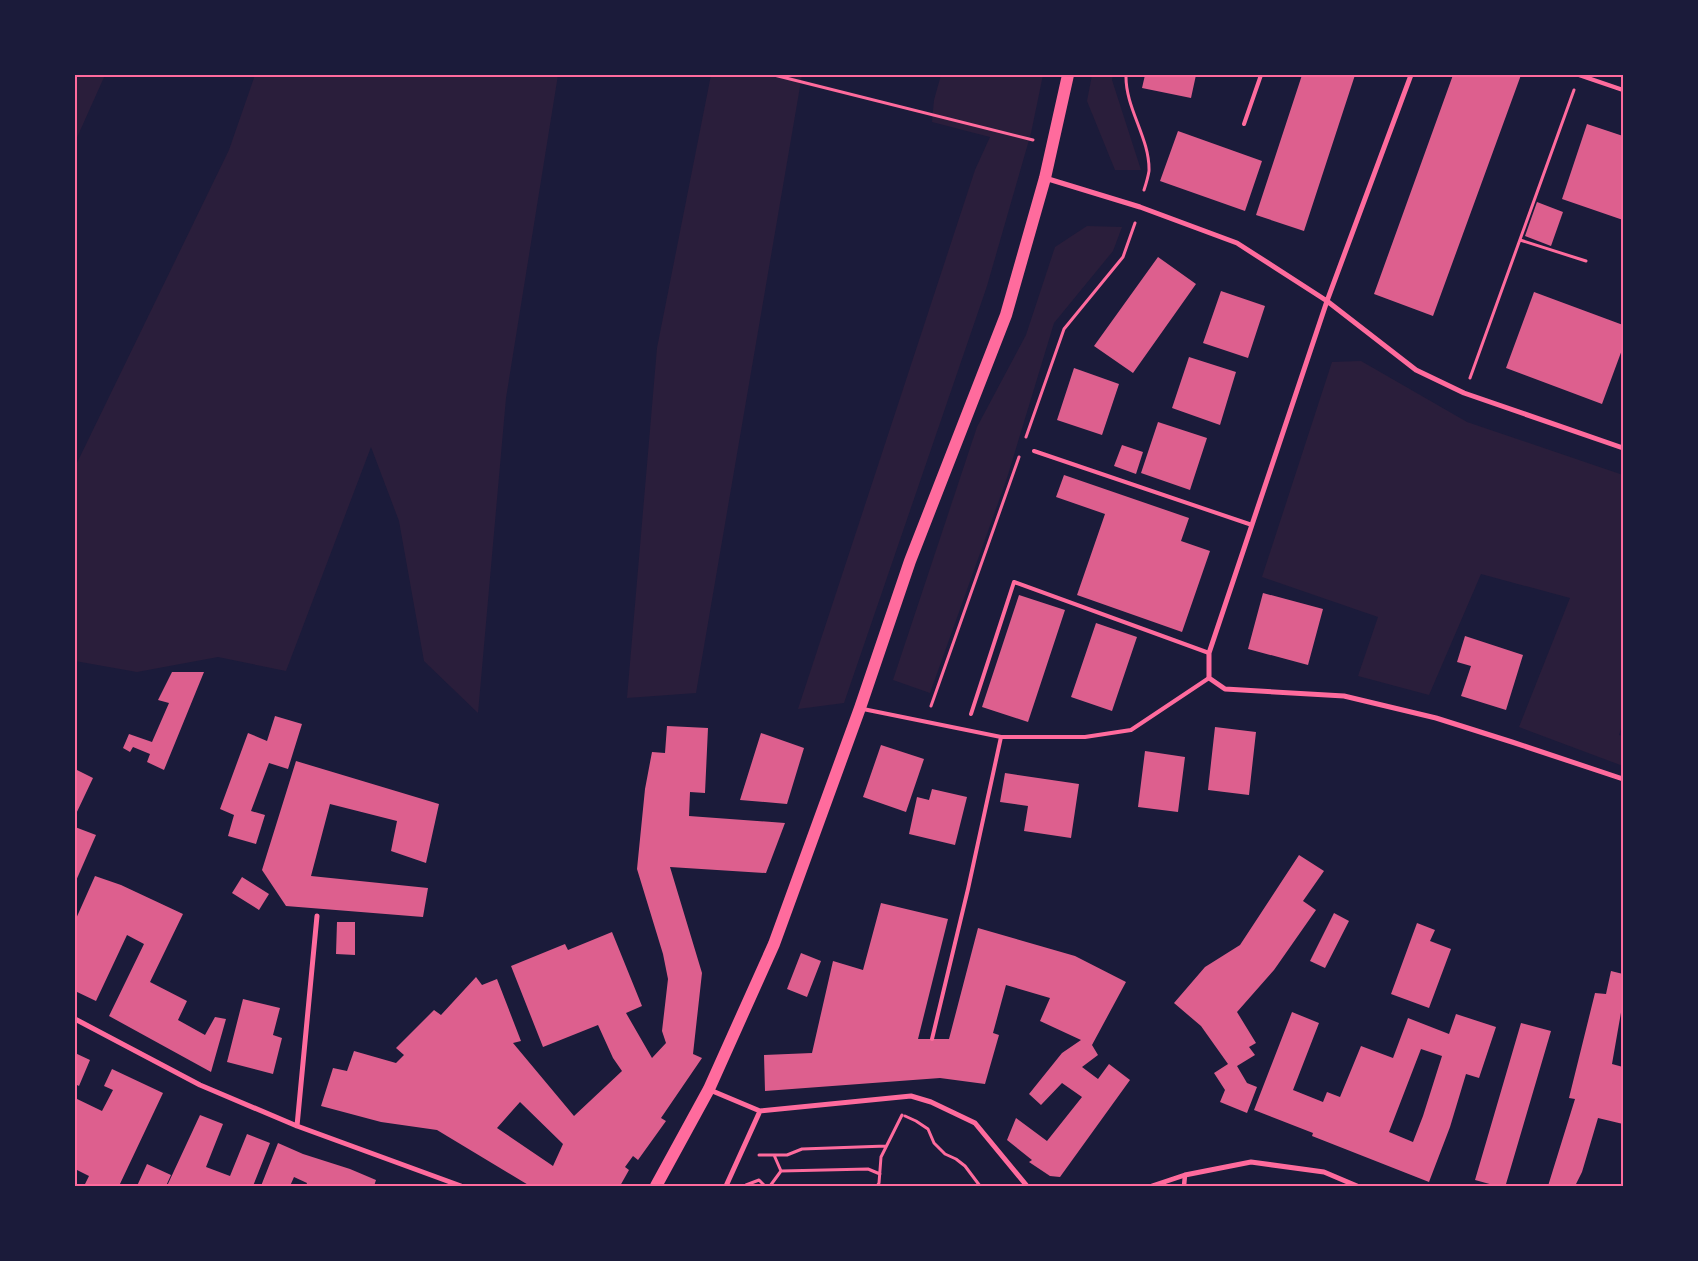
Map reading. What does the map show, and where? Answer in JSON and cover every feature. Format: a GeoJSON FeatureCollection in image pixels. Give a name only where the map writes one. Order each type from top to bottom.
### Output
{"type":"FeatureCollection","features":[{"type":"Feature","properties":{"kind":"main road"},"geometry":{"type":"LineString","coordinates":[[656,1186],[709,1089],[774,944],[860,708],[910,561],[1006,315],[1045,178],[1068,75]]}},
{"type":"Feature","properties":{"kind":"street"},"geometry":{"type":"LineString","coordinates":[[1411,75],[1327,301],[1209,653],[1209,678],[1225,689],[1344,696],[1436,718],[1623,779]]}},
{"type":"Feature","properties":{"kind":"street"},"geometry":{"type":"LineString","coordinates":[[1045,178],[1140,207],[1237,243],[1327,301],[1416,370],[1464,393],[1623,447]]}},
{"type":"Feature","properties":{"kind":"street"},"geometry":{"type":"LineString","coordinates":[[297,1126],[317,916]]}},
{"type":"Feature","properties":{"kind":"street"},"geometry":{"type":"LineString","coordinates":[[75,1019],[200,1085],[297,1126],[461,1186]]}},
{"type":"Feature","properties":{"kind":"street"},"geometry":{"type":"LineString","coordinates":[[709,1089],[760,1111],[911,1096],[931,1102],[974,1123],[1026,1186]]}},
{"type":"Feature","properties":{"kind":"street"},"geometry":{"type":"LineString","coordinates":[[726,1186],[760,1111]]}},
{"type":"Feature","properties":{"kind":"street"},"geometry":{"type":"LineString","coordinates":[[1152,1186],[1185,1175],[1251,1162],[1324,1172],[1357,1186]]}},
{"type":"Feature","properties":{"kind":"street"},"geometry":{"type":"LineString","coordinates":[[1184,1186],[1185,1175]]}},
{"type":"Feature","properties":{"kind":"lane"},"geometry":{"type":"LineString","coordinates":[[1244,124],[1261,75]]}},
{"type":"Feature","properties":{"kind":"lane"},"geometry":{"type":"LineString","coordinates":[[1580,76],[1623,90]]}},
{"type":"Feature","properties":{"kind":"lane"},"geometry":{"type":"LineString","coordinates":[[1034,451],[1252,525]]}},
{"type":"Feature","properties":{"kind":"lane"},"geometry":{"type":"LineString","coordinates":[[971,714],[1014,582],[1209,653]]}},
{"type":"Feature","properties":{"kind":"lane"},"geometry":{"type":"LineString","coordinates":[[860,708],[1001,737],[1085,737],[1131,730],[1209,678]]}},
{"type":"Feature","properties":{"kind":"lane"},"geometry":{"type":"LineString","coordinates":[[932,1039],[968,889],[1001,737]]}},
{"type":"Feature","properties":{"kind":"path"},"geometry":{"type":"LineString","coordinates":[[774,75],[1053,145]]}},
{"type":"Feature","properties":{"kind":"path"},"geometry":{"type":"LineString","coordinates":[[1024,442],[1064,329],[1122,258],[1140,207],[1149,173],[1148,156],[1126,88],[1126,75]]}},
{"type":"Feature","properties":{"kind":"path"},"geometry":{"type":"LineString","coordinates":[[1464,393],[1580,76]]}},
{"type":"Feature","properties":{"kind":"path"},"geometry":{"type":"LineString","coordinates":[[1520,240],[1586,261]]}},
{"type":"Feature","properties":{"kind":"path"},"geometry":{"type":"LineString","coordinates":[[925,722],[1021,451]]}},
{"type":"Feature","properties":{"kind":"path"},"geometry":{"type":"LineString","coordinates":[[877,1186],[879,1183],[881,1157],[911,1096]]}},
{"type":"Feature","properties":{"kind":"path"},"geometry":{"type":"LineString","coordinates":[[902,1114],[916,1120],[928,1129],[934,1143],[946,1154],[965,1166],[980,1186]]}},
{"type":"Feature","properties":{"kind":"path"},"geometry":{"type":"LineString","coordinates":[[759,1155],[787,1155],[802,1149],[886,1146]]}},
{"type":"Feature","properties":{"kind":"path"},"geometry":{"type":"LineString","coordinates":[[774,1155],[781,1171]]}},
{"type":"Feature","properties":{"kind":"path"},"geometry":{"type":"LineString","coordinates":[[781,1171],[868,1169],[880,1174]]}},
{"type":"Feature","properties":{"kind":"path"},"geometry":{"type":"LineString","coordinates":[[770,1186],[781,1171]]}},
{"type":"Feature","properties":{"kind":"path"},"geometry":{"type":"LineString","coordinates":[[746,1185],[759,1180],[765,1186]]}},
{"type":"Feature","properties":{"kind":"shaded area"},"geometry":{"type":"Polygon","coordinates":[[[75,75],[105,75],[75,142],[75,75]]]}},
{"type":"Feature","properties":{"kind":"shaded area"},"geometry":{"type":"Polygon","coordinates":[[[255,75],[558,75],[506,398],[478,713],[424,661],[399,521],[371,447],[286,671],[218,657],[137,672],[75,661],[75,467],[229,150],[255,75]]]}},
{"type":"Feature","properties":{"kind":"shaded area"},"geometry":{"type":"Polygon","coordinates":[[[711,75],[802,75],[696,693],[627,698],[657,348],[711,75]]]}},
{"type":"Feature","properties":{"kind":"shaded area"},"geometry":{"type":"Polygon","coordinates":[[[941,75],[1043,75],[1031,133],[987,286],[844,703],[798,709],[975,170],[990,137],[932,122],[934,100],[941,75]]]}},
{"type":"Feature","properties":{"kind":"shaded area"},"geometry":{"type":"Polygon","coordinates":[[[1092,75],[1113,75],[1112,80],[1141,170],[1115,170],[1087,101],[1092,75]]]}},
{"type":"Feature","properties":{"kind":"shaded area"},"geometry":{"type":"Polygon","coordinates":[[[1087,226],[1122,227],[1113,251],[1054,323],[1007,478],[930,693],[893,680],[977,427],[1026,335],[1055,247],[1087,226]]]}},
{"type":"Feature","properties":{"kind":"shaded area"},"geometry":{"type":"Polygon","coordinates":[[[1361,361],[1467,422],[1623,475],[1623,722],[1619,735],[1623,736],[1623,766],[1519,727],[1570,598],[1481,574],[1429,695],[1358,676],[1378,617],[1262,577],[1332,362],[1361,361]]]}},
{"type":"Feature","properties":{"kind":"building"},"geometry":{"type":"Polygon","coordinates":[[[1145,75],[1196,75],[1191,98],[1142,88],[1145,75]]]}},
{"type":"Feature","properties":{"kind":"building"},"geometry":{"type":"Polygon","coordinates":[[[1302,75],[1355,75],[1304,231],[1256,215],[1302,75]]]}},
{"type":"Feature","properties":{"kind":"building"},"geometry":{"type":"Polygon","coordinates":[[[1453,75],[1521,75],[1433,316],[1374,294],[1453,75]]]}},
{"type":"Feature","properties":{"kind":"building"},"geometry":{"type":"Polygon","coordinates":[[[1587,124],[1623,136],[1623,220],[1562,199],[1587,124]]]}},
{"type":"Feature","properties":{"kind":"building"},"geometry":{"type":"Polygon","coordinates":[[[1178,131],[1262,161],[1245,211],[1160,181],[1178,131]]]}},
{"type":"Feature","properties":{"kind":"building"},"geometry":{"type":"Polygon","coordinates":[[[1537,202],[1563,212],[1551,246],[1525,236],[1537,202]]]}},
{"type":"Feature","properties":{"kind":"building"},"geometry":{"type":"Polygon","coordinates":[[[1158,257],[1196,284],[1133,373],[1094,346],[1158,257]]]}},
{"type":"Feature","properties":{"kind":"building"},"geometry":{"type":"Polygon","coordinates":[[[1221,291],[1265,306],[1248,358],[1203,343],[1221,291]]]}},
{"type":"Feature","properties":{"kind":"building"},"geometry":{"type":"Polygon","coordinates":[[[1534,292],[1623,325],[1623,347],[1602,404],[1506,368],[1534,292]]]}},
{"type":"Feature","properties":{"kind":"building"},"geometry":{"type":"Polygon","coordinates":[[[1189,357],[1236,372],[1220,425],[1172,408],[1189,357]]]}},
{"type":"Feature","properties":{"kind":"building"},"geometry":{"type":"Polygon","coordinates":[[[1074,368],[1119,384],[1102,435],[1057,420],[1074,368]]]}},
{"type":"Feature","properties":{"kind":"building"},"geometry":{"type":"Polygon","coordinates":[[[1158,422],[1207,438],[1190,490],[1141,473],[1158,422]]]}},
{"type":"Feature","properties":{"kind":"building"},"geometry":{"type":"Polygon","coordinates":[[[1122,445],[1143,452],[1136,474],[1114,466],[1122,445]]]}},
{"type":"Feature","properties":{"kind":"building"},"geometry":{"type":"Polygon","coordinates":[[[1064,475],[1189,518],[1181,541],[1210,551],[1182,632],[1077,595],[1105,514],[1056,497],[1064,475]]]}},
{"type":"Feature","properties":{"kind":"building"},"geometry":{"type":"Polygon","coordinates":[[[1263,593],[1323,609],[1308,665],[1248,649],[1263,593]]]}},
{"type":"Feature","properties":{"kind":"building"},"geometry":{"type":"Polygon","coordinates":[[[1019,595],[1065,610],[1028,722],[982,707],[1019,595]]]}},
{"type":"Feature","properties":{"kind":"building"},"geometry":{"type":"Polygon","coordinates":[[[1096,623],[1137,637],[1112,711],[1071,697],[1096,623]]]}},
{"type":"Feature","properties":{"kind":"building"},"geometry":{"type":"Polygon","coordinates":[[[1465,636],[1523,655],[1506,710],[1461,696],[1471,666],[1457,662],[1465,636]]]}},
{"type":"Feature","properties":{"kind":"building"},"geometry":{"type":"Polygon","coordinates":[[[172,672],[204,672],[164,770],[147,762],[150,754],[133,747],[130,752],[123,748],[129,734],[152,742],[169,703],[158,700],[172,672]]]}},
{"type":"Feature","properties":{"kind":"building"},"geometry":{"type":"Polygon","coordinates":[[[275,716],[302,724],[288,769],[269,763],[251,811],[265,815],[256,844],[228,836],[234,815],[220,809],[248,733],[267,741],[275,716]]]}},
{"type":"Feature","properties":{"kind":"building"},"geometry":{"type":"Polygon","coordinates":[[[667,726],[708,728],[705,793],[690,792],[689,816],[785,823],[766,873],[670,867],[702,973],[693,1054],[702,1058],[661,1118],[666,1121],[638,1160],[633,1156],[625,1167],[629,1170],[620,1186],[530,1186],[437,1130],[381,1122],[321,1106],[333,1068],[347,1071],[354,1051],[396,1063],[404,1055],[396,1048],[434,1010],[441,1015],[476,977],[482,985],[497,979],[521,1041],[513,1043],[574,1116],[622,1071],[613,1058],[598,1025],[543,1047],[511,966],[565,944],[568,950],[612,932],[642,1006],[626,1013],[652,1058],[666,1043],[662,1031],[668,979],[663,954],[637,869],[645,789],[652,752],[665,753],[667,726]],[[520,1102],[497,1128],[553,1166],[563,1144],[520,1102]]]}},
{"type":"Feature","properties":{"kind":"building"},"geometry":{"type":"Polygon","coordinates":[[[1215,727],[1256,732],[1249,795],[1208,790],[1215,727]]]}},
{"type":"Feature","properties":{"kind":"building"},"geometry":{"type":"Polygon","coordinates":[[[761,733],[804,748],[787,804],[740,800],[761,733]]]}},
{"type":"Feature","properties":{"kind":"building"},"geometry":{"type":"Polygon","coordinates":[[[881,745],[924,759],[906,812],[863,797],[881,745]]]}},
{"type":"Feature","properties":{"kind":"building"},"geometry":{"type":"Polygon","coordinates":[[[1145,751],[1185,757],[1178,812],[1138,807],[1145,751]]]}},
{"type":"Feature","properties":{"kind":"building"},"geometry":{"type":"Polygon","coordinates":[[[296,761],[439,804],[426,863],[391,851],[397,821],[330,804],[311,876],[428,888],[423,917],[286,906],[262,870],[296,761]]]}},
{"type":"Feature","properties":{"kind":"building"},"geometry":{"type":"Polygon","coordinates":[[[75,769],[93,778],[75,816],[75,769]]]}},
{"type":"Feature","properties":{"kind":"building"},"geometry":{"type":"Polygon","coordinates":[[[1005,773],[1079,784],[1071,838],[1024,831],[1028,806],[1000,802],[1005,773]]]}},
{"type":"Feature","properties":{"kind":"building"},"geometry":{"type":"Polygon","coordinates":[[[932,789],[967,797],[955,845],[909,834],[917,797],[929,800],[932,789]]]}},
{"type":"Feature","properties":{"kind":"building"},"geometry":{"type":"Polygon","coordinates":[[[75,827],[96,835],[75,883],[75,827]]]}},
{"type":"Feature","properties":{"kind":"building"},"geometry":{"type":"Polygon","coordinates":[[[1299,855],[1324,871],[1303,901],[1316,910],[1274,970],[1237,1012],[1256,1043],[1249,1047],[1255,1055],[1237,1066],[1247,1083],[1257,1087],[1247,1113],[1220,1102],[1225,1090],[1214,1073],[1228,1064],[1201,1026],[1174,1003],[1205,967],[1240,945],[1299,855]]]}},
{"type":"Feature","properties":{"kind":"building"},"geometry":{"type":"Polygon","coordinates":[[[95,876],[121,885],[183,914],[150,982],[187,1001],[178,1020],[205,1035],[215,1017],[226,1019],[211,1072],[109,1016],[144,944],[127,935],[96,1001],[75,991],[75,921],[95,876]]]}},
{"type":"Feature","properties":{"kind":"building"},"geometry":{"type":"Polygon","coordinates":[[[242,877],[269,894],[259,910],[232,893],[242,877]]]}},
{"type":"Feature","properties":{"kind":"building"},"geometry":{"type":"Polygon","coordinates":[[[881,903],[948,919],[918,1039],[949,1039],[978,928],[1075,956],[1126,982],[1092,1045],[1098,1055],[1082,1067],[1098,1079],[1109,1064],[1130,1080],[1060,1177],[1050,1176],[1029,1162],[1032,1160],[1007,1140],[1016,1118],[1047,1141],[1082,1097],[1062,1083],[1041,1105],[1029,1094],[1062,1053],[1081,1040],[1040,1021],[1050,998],[1006,985],[993,1033],[999,1035],[985,1084],[940,1078],[765,1091],[764,1055],[812,1053],[833,961],[863,970],[881,903]]]}},
{"type":"Feature","properties":{"kind":"building"},"geometry":{"type":"Polygon","coordinates":[[[1334,913],[1349,921],[1325,968],[1310,961],[1334,913]]]}},
{"type":"Feature","properties":{"kind":"building"},"geometry":{"type":"Polygon","coordinates":[[[337,922],[355,922],[355,955],[336,954],[337,922]]]}},
{"type":"Feature","properties":{"kind":"building"},"geometry":{"type":"Polygon","coordinates":[[[1417,923],[1435,930],[1430,941],[1451,949],[1429,1008],[1391,994],[1417,923]]]}},
{"type":"Feature","properties":{"kind":"building"},"geometry":{"type":"Polygon","coordinates":[[[801,953],[821,961],[807,997],[787,989],[801,953]]]}},
{"type":"Feature","properties":{"kind":"building"},"geometry":{"type":"Polygon","coordinates":[[[1611,971],[1623,974],[1623,1001],[1612,1064],[1623,1067],[1623,1124],[1598,1118],[1582,1172],[1575,1186],[1548,1186],[1575,1099],[1569,1098],[1595,993],[1606,994],[1611,971]]]}},
{"type":"Feature","properties":{"kind":"building"},"geometry":{"type":"Polygon","coordinates":[[[243,999],[280,1008],[273,1035],[282,1038],[273,1074],[227,1062],[243,999]]]}},
{"type":"Feature","properties":{"kind":"building"},"geometry":{"type":"Polygon","coordinates":[[[1292,1012],[1319,1023],[1293,1090],[1323,1102],[1327,1092],[1340,1097],[1361,1046],[1393,1058],[1408,1018],[1449,1034],[1456,1014],[1496,1027],[1479,1078],[1466,1074],[1450,1127],[1429,1182],[1312,1136],[1313,1133],[1254,1110],[1292,1012]],[[1421,1049],[1389,1132],[1413,1142],[1442,1056],[1421,1049]]]}},
{"type":"Feature","properties":{"kind":"building"},"geometry":{"type":"Polygon","coordinates":[[[1521,1023],[1551,1031],[1506,1184],[1512,1186],[1497,1186],[1475,1180],[1521,1023]]]}},
{"type":"Feature","properties":{"kind":"building"},"geometry":{"type":"Polygon","coordinates":[[[75,1053],[90,1060],[79,1086],[75,1084],[75,1053]]]}},
{"type":"Feature","properties":{"kind":"building"},"geometry":{"type":"Polygon","coordinates":[[[112,1069],[163,1093],[119,1186],[84,1186],[89,1176],[75,1169],[75,1098],[102,1111],[113,1090],[104,1086],[112,1069]]]}},
{"type":"Feature","properties":{"kind":"building"},"geometry":{"type":"Polygon","coordinates":[[[200,1115],[223,1124],[206,1167],[230,1176],[247,1134],[270,1143],[253,1186],[167,1186],[200,1115]]]}},
{"type":"Feature","properties":{"kind":"building"},"geometry":{"type":"Polygon","coordinates":[[[278,1143],[376,1180],[374,1186],[306,1186],[307,1183],[294,1177],[290,1186],[261,1186],[278,1143]]]}},
{"type":"Feature","properties":{"kind":"building"},"geometry":{"type":"Polygon","coordinates":[[[147,1164],[171,1175],[166,1186],[137,1186],[147,1164]]]}}]}
